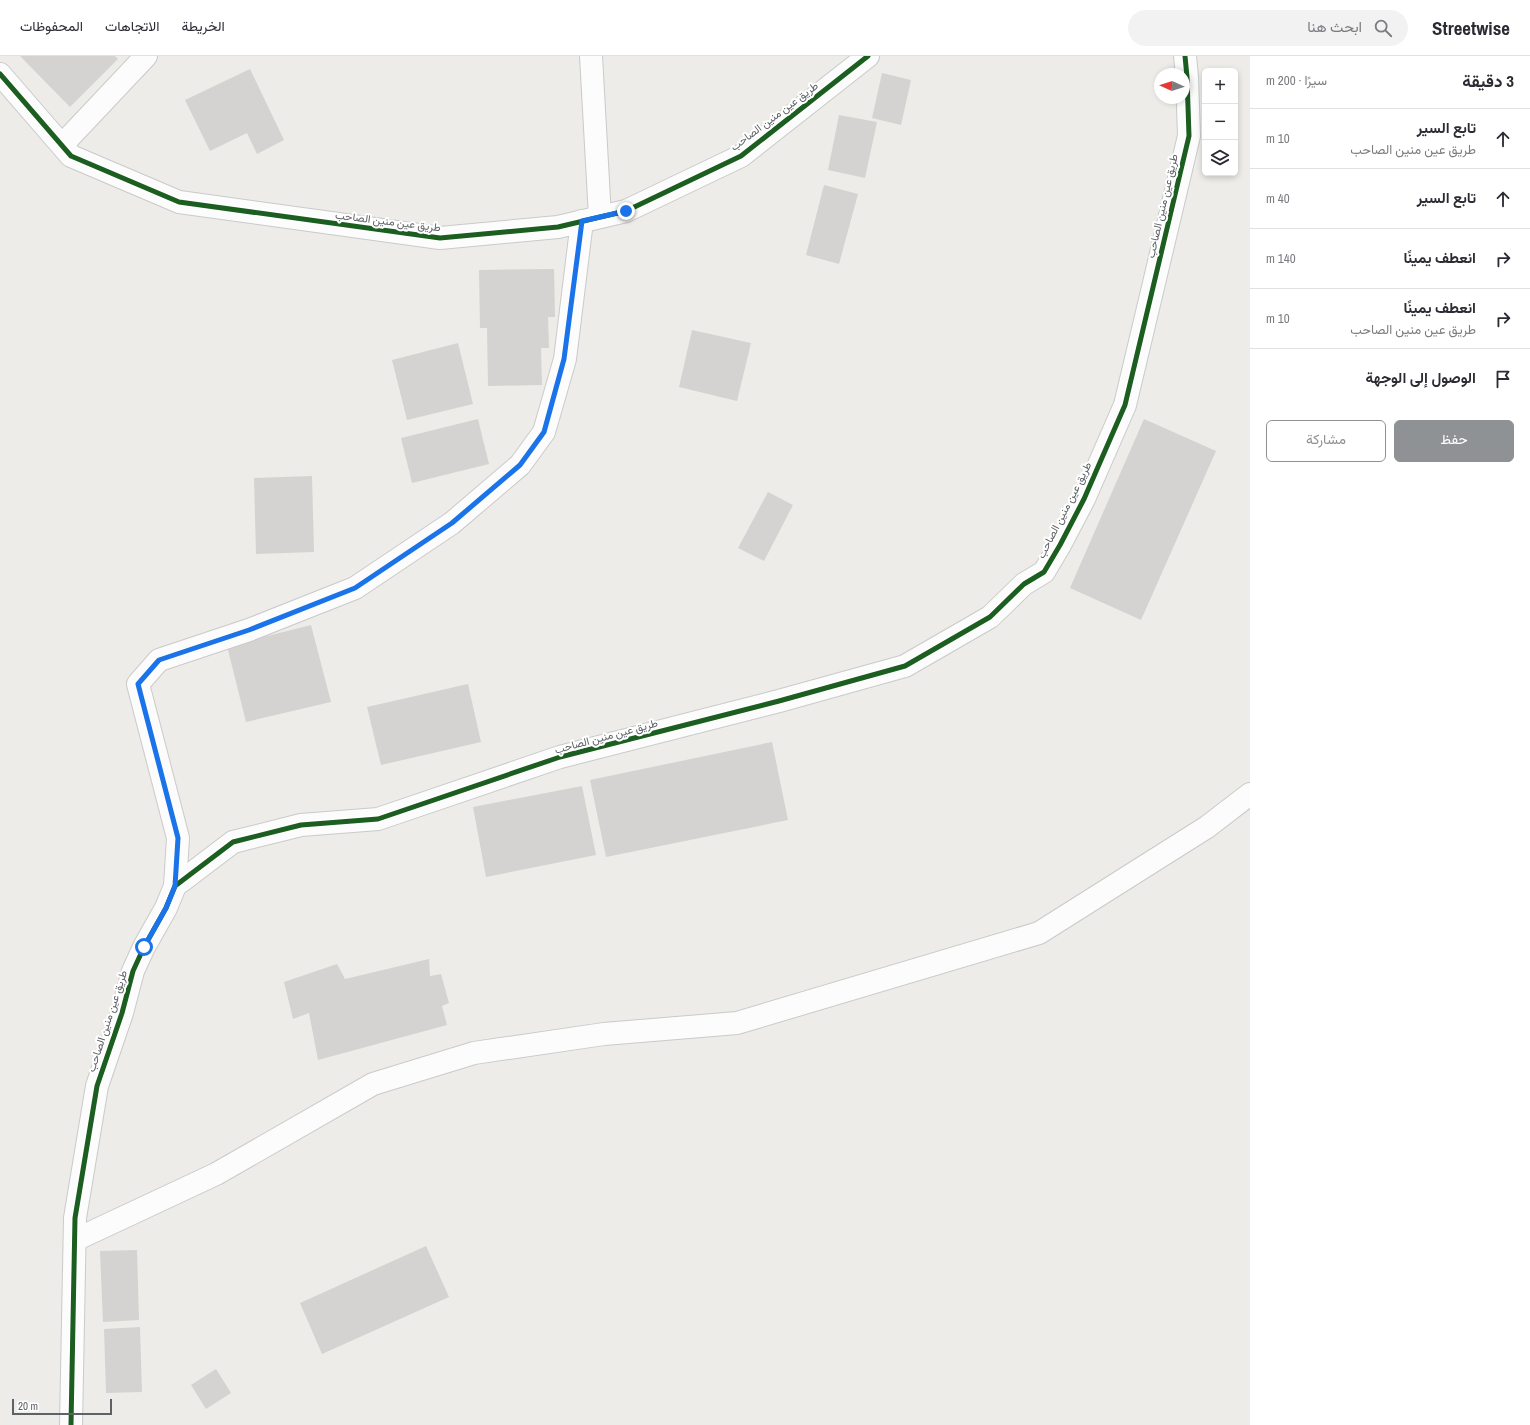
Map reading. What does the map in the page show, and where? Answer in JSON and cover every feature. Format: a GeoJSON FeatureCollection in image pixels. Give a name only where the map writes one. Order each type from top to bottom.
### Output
{"type":"FeatureCollection","features":[{"type":"Feature","properties":{"kind":"main road"},"geometry":{"type":"LineString","coordinates":[[62,145],[146,56]]}},
{"type":"Feature","properties":{"kind":"main road"},"geometry":{"type":"LineString","coordinates":[[175,886],[178,838],[138,684],[159,660],[249,630],[355,588],[452,523],[520,465],[544,432],[564,359],[591,219],[591,56]]}},
{"type":"Feature","properties":{"kind":"main road","name":"طريق عين منين الصاحب"},"geometry":{"type":"LineString","coordinates":[[0,74],[71,156],[179,202],[440,238],[558,227],[626,211],[741,156],[868,56]]}},
{"type":"Feature","properties":{"kind":"main road","name":"طريق عين منين الصاحب"},"geometry":{"type":"LineString","coordinates":[[71,1425],[75,1218],[97,1086],[122,1013],[133,971],[144,947],[166,908],[175,886],[233,842],[301,825],[378,819],[560,757],[779,701],[905,666],[990,618],[1024,584],[1044,572],[1084,499],[1125,405],[1189,136],[1185,56]]}},
{"type":"Feature","properties":{"kind":"main road"},"geometry":{"type":"LineString","coordinates":[[75,1240],[216,1174],[373,1084],[474,1053],[604,1034],[738,1023],[1039,933],[1207,827],[1250,794]]}},
{"type":"Feature","properties":{"kind":"building"},"geometry":{"type":"Polygon","coordinates":[[[20,56],[115,56],[118,59],[70,107],[20,56]]]}},
{"type":"Feature","properties":{"kind":"building"},"geometry":{"type":"Polygon","coordinates":[[[250,69],[284,140],[257,154],[247,133],[210,151],[185,100],[250,69]]]}},
{"type":"Feature","properties":{"kind":"building"},"geometry":{"type":"Polygon","coordinates":[[[882,73],[911,80],[901,125],[872,118],[882,73]]]}},
{"type":"Feature","properties":{"kind":"building"},"geometry":{"type":"Polygon","coordinates":[[[839,115],[877,122],[865,178],[828,170],[839,115]]]}},
{"type":"Feature","properties":{"kind":"building"},"geometry":{"type":"Polygon","coordinates":[[[824,185],[858,194],[839,264],[806,255],[824,185]]]}},
{"type":"Feature","properties":{"kind":"building"},"geometry":{"type":"Polygon","coordinates":[[[554,269],[555,317],[548,317],[549,348],[541,348],[542,385],[488,386],[487,328],[480,328],[479,270],[554,269]]]}},
{"type":"Feature","properties":{"kind":"building"},"geometry":{"type":"Polygon","coordinates":[[[692,330],[751,343],[737,401],[679,387],[692,330]]]}},
{"type":"Feature","properties":{"kind":"building"},"geometry":{"type":"Polygon","coordinates":[[[458,343],[473,404],[407,420],[392,360],[458,343]]]}},
{"type":"Feature","properties":{"kind":"building"},"geometry":{"type":"Polygon","coordinates":[[[478,419],[489,464],[412,483],[401,438],[478,419]]]}},
{"type":"Feature","properties":{"kind":"building"},"geometry":{"type":"Polygon","coordinates":[[[1144,419],[1216,451],[1141,620],[1070,588],[1144,419]]]}},
{"type":"Feature","properties":{"kind":"building"},"geometry":{"type":"Polygon","coordinates":[[[312,476],[314,552],[256,554],[254,478],[312,476]]]}},
{"type":"Feature","properties":{"kind":"building"},"geometry":{"type":"Polygon","coordinates":[[[768,492],[793,505],[764,561],[738,548],[768,492]]]}},
{"type":"Feature","properties":{"kind":"building"},"geometry":{"type":"Polygon","coordinates":[[[311,625],[331,702],[246,722],[227,646],[311,625]]]}},
{"type":"Feature","properties":{"kind":"building"},"geometry":{"type":"Polygon","coordinates":[[[468,684],[481,742],[381,765],[367,707],[468,684]]]}},
{"type":"Feature","properties":{"kind":"building"},"geometry":{"type":"Polygon","coordinates":[[[772,742],[788,820],[606,857],[590,780],[772,742]]]}},
{"type":"Feature","properties":{"kind":"building"},"geometry":{"type":"Polygon","coordinates":[[[582,786],[596,855],[486,877],[473,807],[582,786]]]}},
{"type":"Feature","properties":{"kind":"building"},"geometry":{"type":"Polygon","coordinates":[[[429,959],[430,976],[441,974],[449,1003],[442,1006],[447,1025],[318,1060],[309,1013],[293,1019],[284,982],[337,964],[345,979],[429,959]]]}},
{"type":"Feature","properties":{"kind":"building"},"geometry":{"type":"Polygon","coordinates":[[[426,1246],[449,1297],[322,1354],[300,1303],[426,1246]]]}},
{"type":"Feature","properties":{"kind":"building"},"geometry":{"type":"Polygon","coordinates":[[[137,1250],[139,1320],[103,1322],[100,1251],[137,1250]]]}},
{"type":"Feature","properties":{"kind":"building"},"geometry":{"type":"Polygon","coordinates":[[[140,1327],[142,1392],[106,1393],[104,1329],[140,1327]]]}},
{"type":"Feature","properties":{"kind":"building"},"geometry":{"type":"Polygon","coordinates":[[[216,1369],[231,1393],[206,1409],[191,1385],[216,1369]]]}},
{"type":"Feature","properties":{"kind":"cycle path"},"geometry":{"type":"LineString","coordinates":[[0,74],[71,156],[179,202],[440,238],[558,227],[626,211],[741,156],[868,56]]}},
{"type":"Feature","properties":{"kind":"cycle path"},"geometry":{"type":"LineString","coordinates":[[71,1425],[75,1218],[97,1086],[122,1013],[133,971],[144,947],[166,908],[175,886],[233,842],[301,825],[378,819],[560,757],[779,701],[905,666],[990,617],[1024,584],[1044,572],[1084,499],[1125,405],[1189,136],[1185,56]]}},
{"type":"Feature","properties":{"kind":"route"},"geometry":{"type":"LineString","coordinates":[[144,947],[166,908],[175,886],[178,838],[138,684],[159,660],[249,630],[355,588],[452,523],[520,465],[544,432],[564,359],[582,221],[626,211]]}}]}
